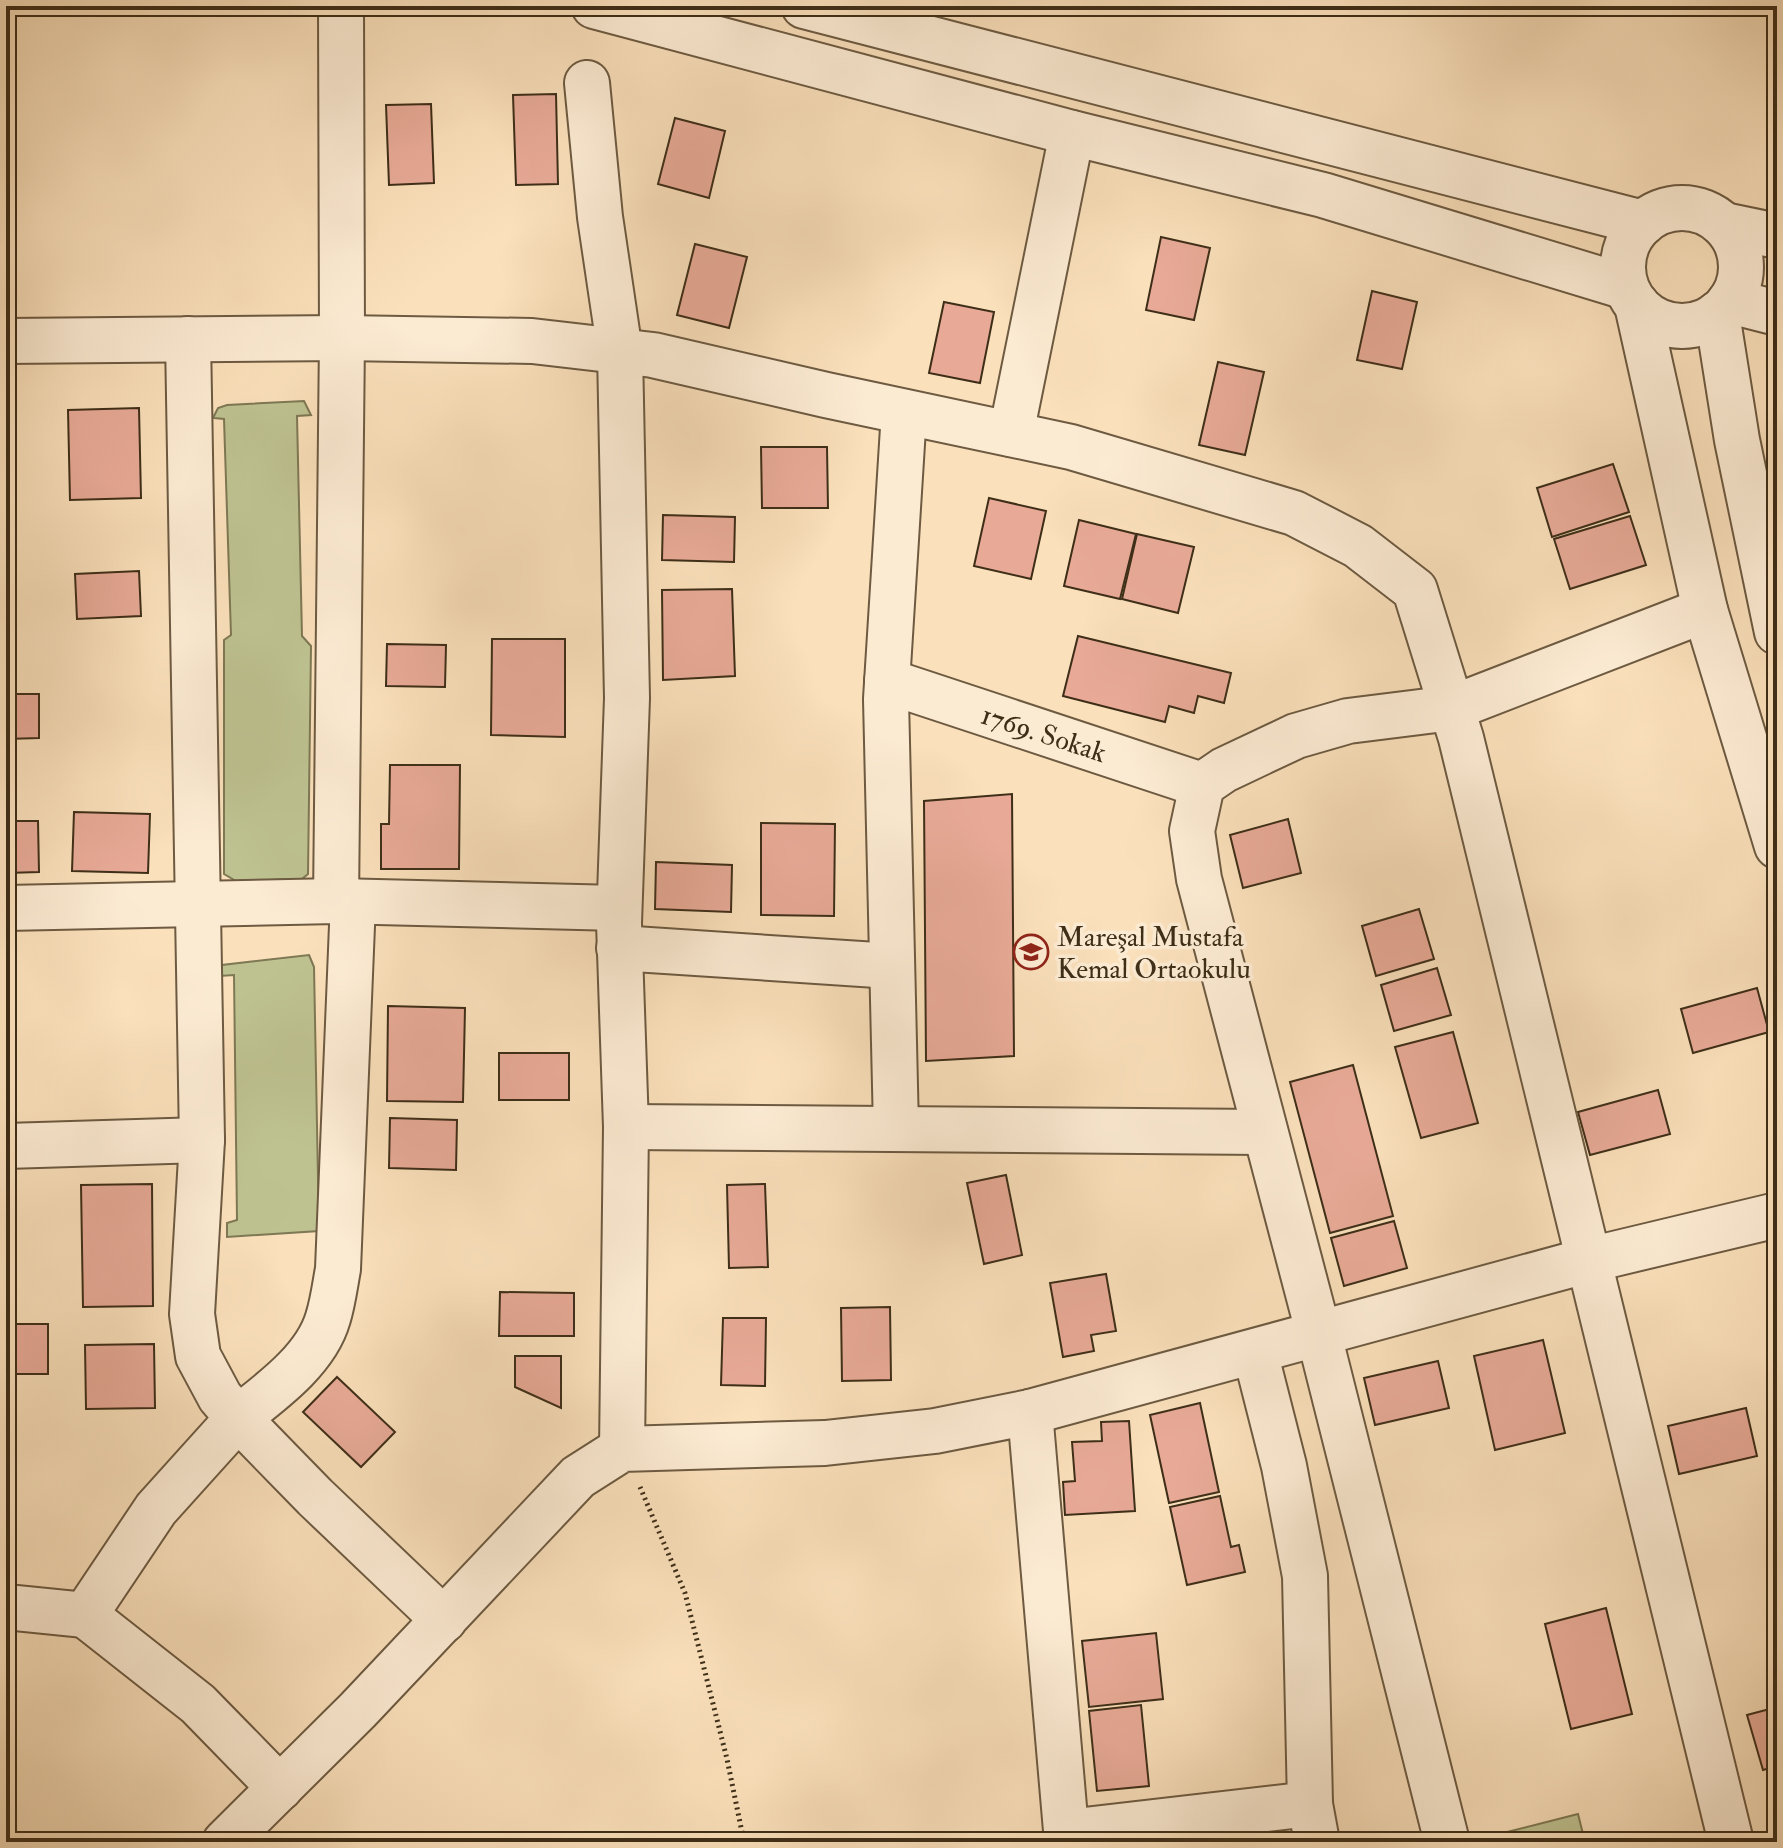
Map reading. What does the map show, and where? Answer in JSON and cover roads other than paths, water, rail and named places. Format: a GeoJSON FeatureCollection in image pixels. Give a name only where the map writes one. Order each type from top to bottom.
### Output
{"type":"FeatureCollection","features":[{"type":"Feature","properties":{"kind":"street"},"geometry":{"type":"LineString","coordinates":[[85,1615],[156,1509],[238,1418],[266,1396],[313,1349],[328,1320],[338,1269],[344,901],[341,6]]}},
{"type":"Feature","properties":{"kind":"street"},"geometry":{"type":"LineString","coordinates":[[594,6],[1072,133],[1323,195],[1632,296],[1661,322],[1675,325],[1690,325],[1724,308],[1738,286],[1740,254],[1734,238],[1712,216],[1684,208],[1655,214],[1635,231],[1623,264],[1632,296],[1705,610],[1777,846]]}},
{"type":"Feature","properties":{"kind":"street"},"geometry":{"type":"LineString","coordinates":[[804,6],[1643,223]]}},
{"type":"Feature","properties":{"kind":"street"},"geometry":{"type":"LineString","coordinates":[[587,83],[600,217],[620,352],[627,698],[619,928],[626,1127],[622,1449]]}},
{"type":"Feature","properties":{"kind":"street"},"geometry":{"type":"LineString","coordinates":[[1011,434],[1072,133]]}},
{"type":"Feature","properties":{"kind":"street"},"geometry":{"type":"LineString","coordinates":[[1724,225],[1777,236]]}},
{"type":"Feature","properties":{"kind":"street"},"geometry":{"type":"LineString","coordinates":[[1724,308],[1777,313]]}},
{"type":"Feature","properties":{"kind":"street"},"geometry":{"type":"LineString","coordinates":[[1724,308],[1737,440],[1777,632]]}},
{"type":"Feature","properties":{"kind":"street"},"geometry":{"type":"LineString","coordinates":[[6,341],[342,338],[532,341],[653,355],[1071,447],[1294,513],[1358,546],[1415,590],[1452,708],[1731,1842]]}},
{"type":"Feature","properties":{"kind":"street"},"geometry":{"type":"LineString","coordinates":[[188,339],[202,1140],[193,1335],[207,1374],[220,1397],[238,1418],[315,1497],[444,1620]]}},
{"type":"Feature","properties":{"kind":"street"},"geometry":{"type":"LineString","coordinates":[[896,1129],[887,681],[904,412]]}},
{"type":"Feature","properties":{"kind":"street"},"geometry":{"type":"LineString","coordinates":[[1447,1842],[1319,1335],[1199,879],[1192,831],[1202,785],[1224,770],[1296,736],[1348,721],[1452,708],[1705,610]]}},
{"type":"Feature","properties":{"kind":"street","name":"1769. Sokak"},"geometry":{"type":"LineString","coordinates":[[887,681],[1202,785]]}},
{"type":"Feature","properties":{"kind":"street"},"geometry":{"type":"LineString","coordinates":[[6,908],[344,901],[619,928],[892,966]]}},
{"type":"Feature","properties":{"kind":"street"},"geometry":{"type":"LineString","coordinates":[[626,1127],[1264,1132]]}},
{"type":"Feature","properties":{"kind":"street"},"geometry":{"type":"LineString","coordinates":[[6,1146],[202,1140]]}},
{"type":"Feature","properties":{"kind":"street"},"geometry":{"type":"LineString","coordinates":[[225,1842],[444,1620],[578,1477],[622,1449],[825,1443],[935,1431],[1030,1412],[1589,1260],[1777,1215]]}},
{"type":"Feature","properties":{"kind":"street"},"geometry":{"type":"LineString","coordinates":[[1030,1412],[1067,1837],[1314,1823],[1305,1576],[1284,1466],[1255,1352]]}},
{"type":"Feature","properties":{"kind":"street"},"geometry":{"type":"LineString","coordinates":[[6,1607],[85,1615],[198,1704],[280,1788]]}},
{"type":"Feature","properties":{"kind":"place","name":"Mareşal Mustafa Kemal Ortaokulu"},"geometry":{"type":"Point","coordinates":[1031,952]}}]}
